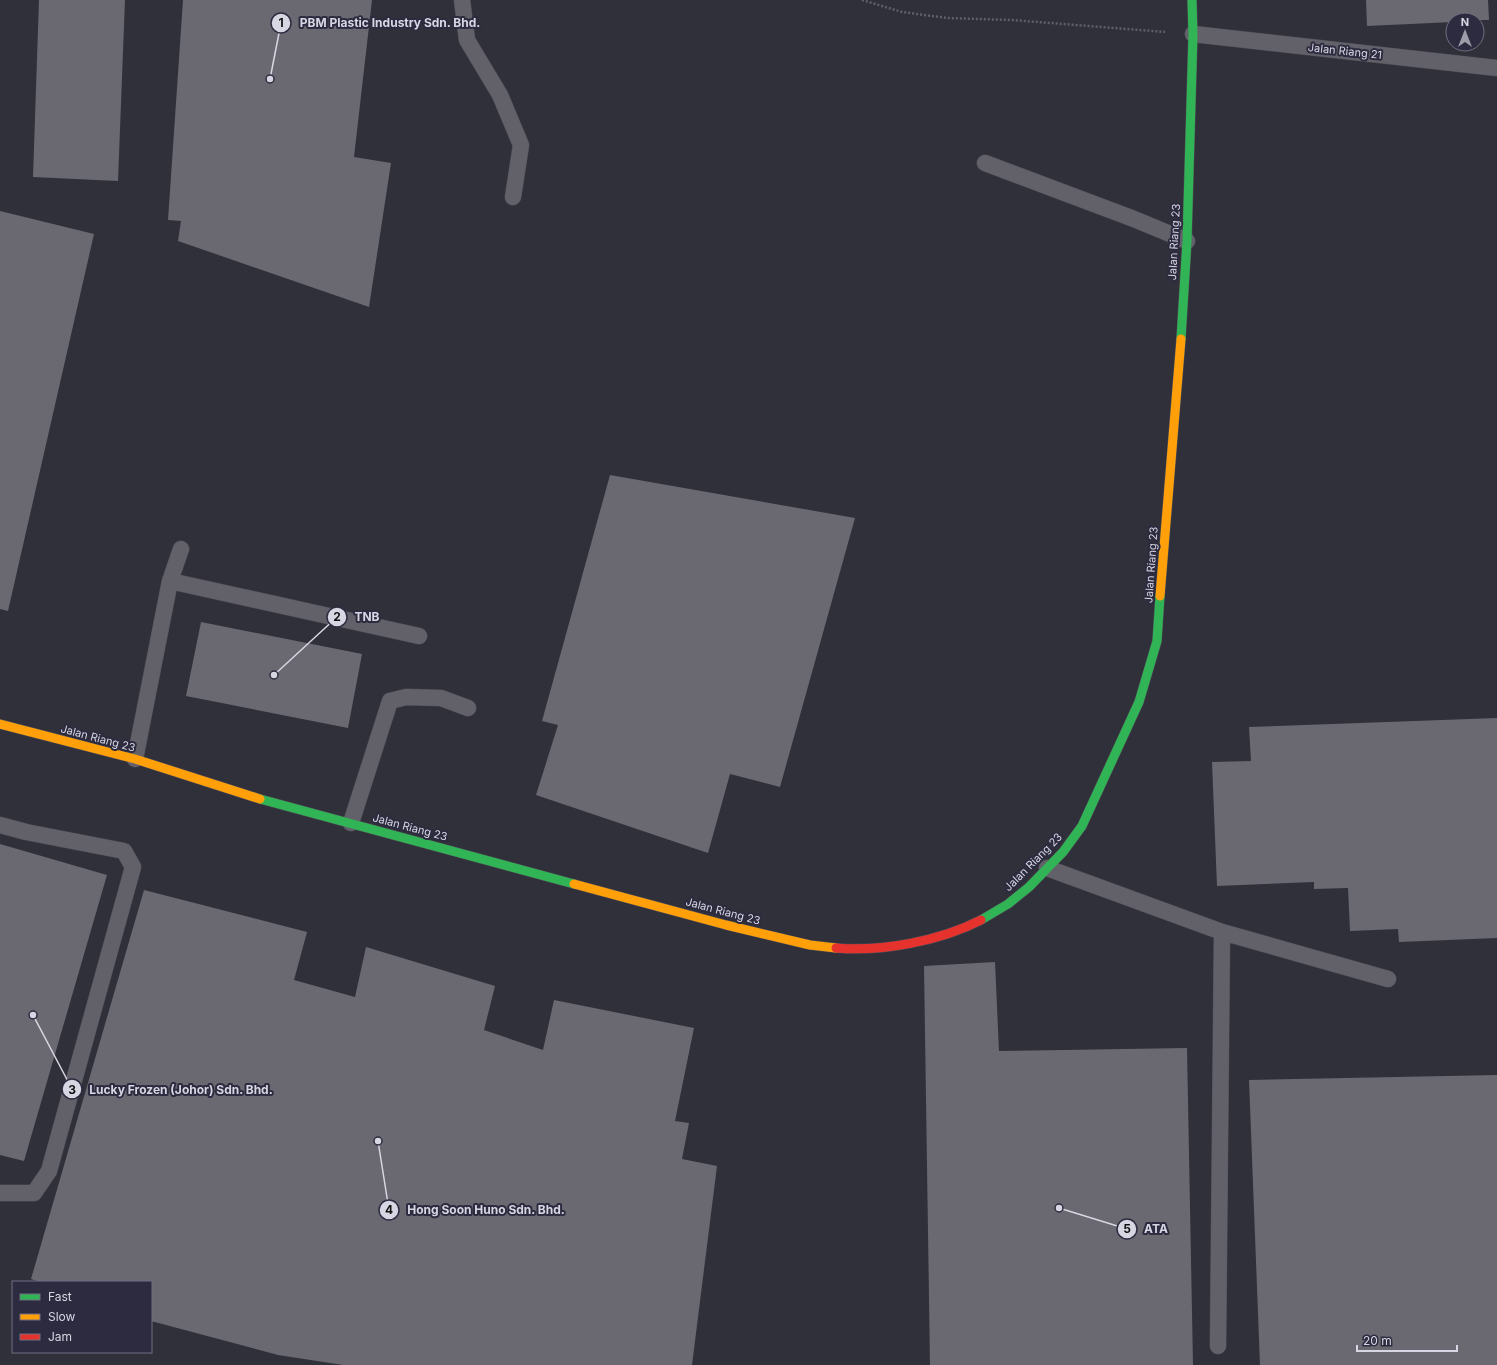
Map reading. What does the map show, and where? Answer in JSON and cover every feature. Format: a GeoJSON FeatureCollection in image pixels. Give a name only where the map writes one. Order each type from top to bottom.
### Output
{"type":"FeatureCollection","features":[{"type":"Feature","properties":{"kind":"street","name":"Jalan Riang 23"},"geometry":{"type":"LineString","coordinates":[[0,724],[135,759],[253,797],[726,925],[810,945],[851,949],[907,945],[967,927],[1008,904],[1063,852],[1082,826],[1139,702],[1157,641],[1162,594],[1166,511],[1178,384],[1187,241],[1193,34],[1192,0]]}},
{"type":"Feature","properties":{"kind":"lane"},"geometry":{"type":"LineString","coordinates":[[462,0],[467,40],[500,95],[520,145],[513,197]]}},
{"type":"Feature","properties":{"kind":"lane","name":"Jalan Riang 21"},"geometry":{"type":"LineString","coordinates":[[1193,34],[1497,68]]}},
{"type":"Feature","properties":{"kind":"lane"},"geometry":{"type":"LineString","coordinates":[[984,163],[1134,219],[1187,241]]}},
{"type":"Feature","properties":{"kind":"lane"},"geometry":{"type":"LineString","coordinates":[[135,759],[170,581],[180,549]]}},
{"type":"Feature","properties":{"kind":"lane"},"geometry":{"type":"LineString","coordinates":[[170,581],[419,636]]}},
{"type":"Feature","properties":{"kind":"lane"},"geometry":{"type":"LineString","coordinates":[[351,823],[390,701],[406,697],[442,698],[468,708]]}},
{"type":"Feature","properties":{"kind":"lane"},"geometry":{"type":"LineString","coordinates":[[0,825],[26,832],[124,851],[133,867],[49,1171],[34,1193],[0,1193]]}},
{"type":"Feature","properties":{"kind":"lane"},"geometry":{"type":"LineString","coordinates":[[1047,868],[1222,932],[1388,979]]}},
{"type":"Feature","properties":{"kind":"lane"},"geometry":{"type":"LineString","coordinates":[[1218,1346],[1222,932]]}},
{"type":"Feature","properties":{"kind":"path"},"geometry":{"type":"LineString","coordinates":[[862,0],[902,12],[947,18],[1012,20],[1193,34]]}},
{"type":"Feature","properties":{"kind":"building"},"geometry":{"type":"Polygon","coordinates":[[[39,0],[125,0],[118,181],[33,177],[39,0]]]}},
{"type":"Feature","properties":{"kind":"building"},"geometry":{"type":"Polygon","coordinates":[[[183,0],[372,0],[354,157],[391,163],[369,307],[178,241],[181,221],[168,220],[183,0]]]}},
{"type":"Feature","properties":{"kind":"building"},"geometry":{"type":"Polygon","coordinates":[[[1366,0],[1488,0],[1489,20],[1485,20],[1485,12],[1445,12],[1445,22],[1367,26],[1366,0]]]}},
{"type":"Feature","properties":{"kind":"building"},"geometry":{"type":"Polygon","coordinates":[[[0,211],[94,234],[8,611],[0,609],[0,211]]]}},
{"type":"Feature","properties":{"kind":"building"},"geometry":{"type":"Polygon","coordinates":[[[610,475],[855,518],[780,787],[730,774],[708,853],[536,795],[558,725],[542,721],[610,475]]]}},
{"type":"Feature","properties":{"kind":"building"},"geometry":{"type":"Polygon","coordinates":[[[201,622],[362,654],[348,728],[186,696],[201,622]]]}},
{"type":"Feature","properties":{"kind":"building"},"geometry":{"type":"Polygon","coordinates":[[[1497,718],[1497,938],[1399,942],[1398,929],[1350,931],[1348,888],[1314,889],[1314,882],[1217,886],[1212,762],[1251,761],[1249,727],[1497,718]]]}},
{"type":"Feature","properties":{"kind":"building"},"geometry":{"type":"Polygon","coordinates":[[[0,844],[107,875],[24,1161],[0,1155],[0,844]]]}},
{"type":"Feature","properties":{"kind":"building"},"geometry":{"type":"Polygon","coordinates":[[[144,890],[307,932],[294,980],[355,997],[366,947],[495,986],[484,1030],[543,1050],[554,1000],[694,1028],[675,1121],[689,1123],[682,1159],[717,1166],[692,1365],[343,1365],[278,1355],[152,1321],[152,1281],[37,1281],[31,1279],[144,890]]]}},
{"type":"Feature","properties":{"kind":"building"},"geometry":{"type":"Polygon","coordinates":[[[995,962],[999,1051],[1187,1048],[1193,1365],[930,1365],[924,966],[995,962]]]}},
{"type":"Feature","properties":{"kind":"building"},"geometry":{"type":"Polygon","coordinates":[[[1497,1075],[1497,1365],[1260,1365],[1249,1080],[1497,1075]]]}},
{"type":"Feature","properties":{"kind":"traffic: fast"},"geometry":{"type":"LineString","coordinates":[[1181,339],[1187,241],[1193,34],[1192,0]]}},
{"type":"Feature","properties":{"kind":"traffic: fast"},"geometry":{"type":"LineString","coordinates":[[981,920],[1008,904],[1029,887],[1063,852],[1082,826],[1139,702],[1157,641],[1160,596]]}},
{"type":"Feature","properties":{"kind":"traffic: fast"},"geometry":{"type":"LineString","coordinates":[[260,799],[574,884]]}},
{"type":"Feature","properties":{"kind":"traffic: slow"},"geometry":{"type":"LineString","coordinates":[[1160,596],[1181,339]]}},
{"type":"Feature","properties":{"kind":"traffic: slow"},"geometry":{"type":"LineString","coordinates":[[0,724],[135,759],[260,799]]}},
{"type":"Feature","properties":{"kind":"traffic: slow"},"geometry":{"type":"LineString","coordinates":[[574,884],[726,925],[810,945],[836,948]]}},
{"type":"Feature","properties":{"kind":"traffic: jam"},"geometry":{"type":"LineString","coordinates":[[836,948],[872,948],[910,943],[948,934],[981,920]]}},
{"type":"Feature","properties":{"kind":"place","name":"PBM Plastic Industry Sdn. Bhd."},"geometry":{"type":"Point","coordinates":[270,79]}},
{"type":"Feature","properties":{"kind":"place","name":"TNB"},"geometry":{"type":"Point","coordinates":[274,675]}},
{"type":"Feature","properties":{"kind":"place","name":"Lucky Frozen (Johor) Sdn. Bhd."},"geometry":{"type":"Point","coordinates":[33,1015]}},
{"type":"Feature","properties":{"kind":"place","name":"Hong Soon Huno Sdn. Bhd."},"geometry":{"type":"Point","coordinates":[378,1141]}},
{"type":"Feature","properties":{"kind":"place","name":"ATA"},"geometry":{"type":"Point","coordinates":[1059,1208]}}]}
